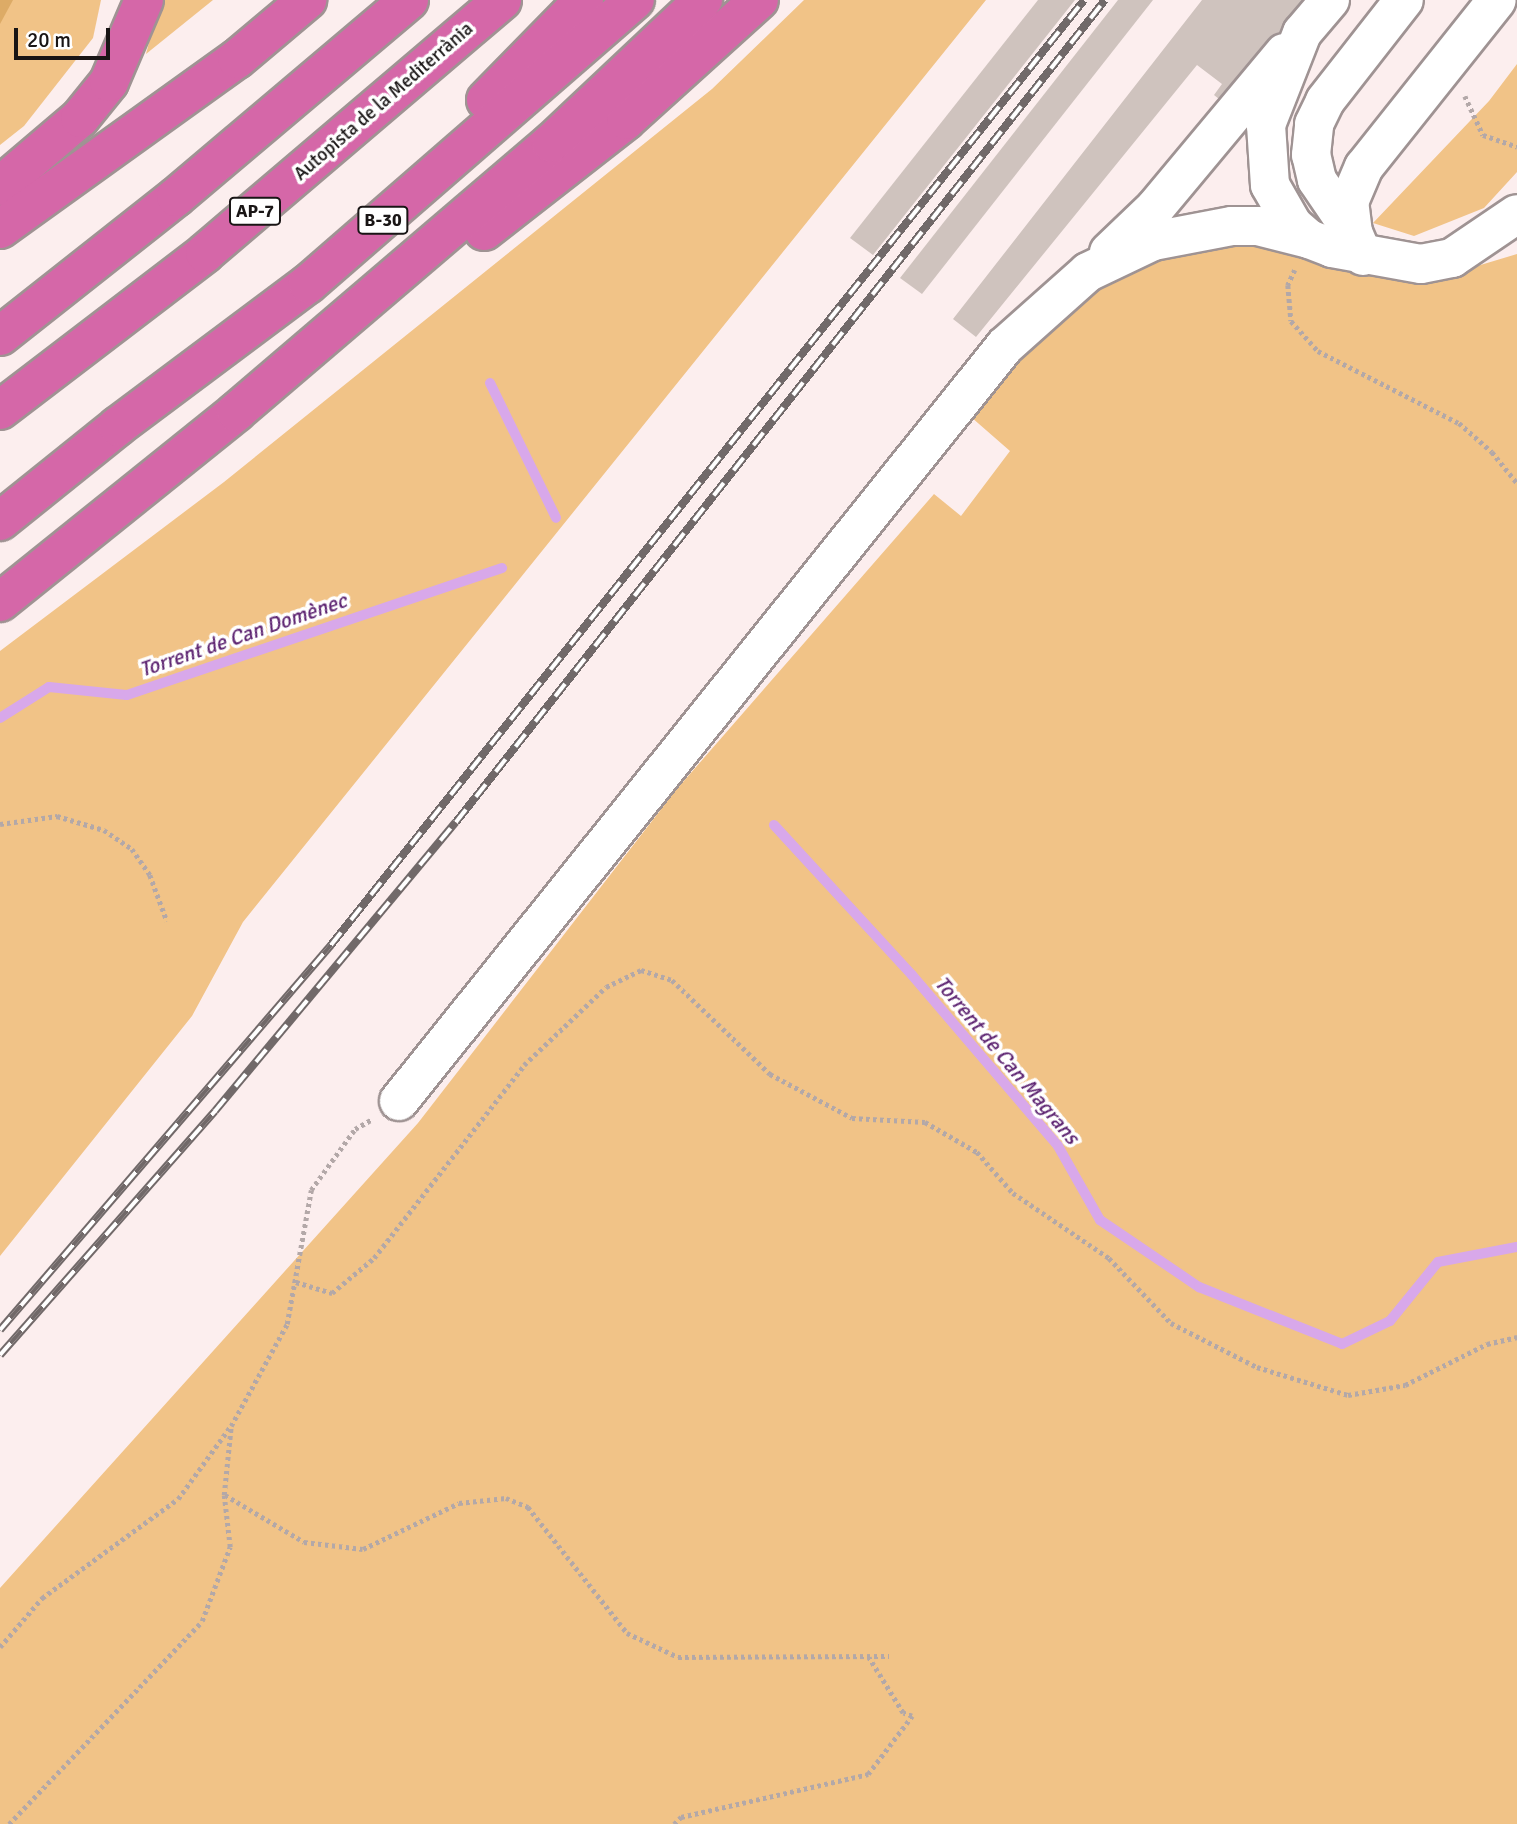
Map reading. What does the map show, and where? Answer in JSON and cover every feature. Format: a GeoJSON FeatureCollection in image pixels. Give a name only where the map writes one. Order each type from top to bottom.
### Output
{"type":"FeatureCollection","features":[{"type":"Feature","properties":{"kind":"highway"},"geometry":{"type":"LineString","coordinates":[[0,186],[80,118],[109,82],[144,0]]}},
{"type":"Feature","properties":{"kind":"highway"},"geometry":{"type":"LineString","coordinates":[[0,229],[267,0]]}},
{"type":"Feature","properties":{"kind":"highway"},"geometry":{"type":"LineString","coordinates":[[0,229],[237,59],[307,0]]}},
{"type":"Feature","properties":{"kind":"highway"},"geometry":{"type":"LineString","coordinates":[[0,337],[176,197],[409,0]]}},
{"type":"Feature","properties":{"kind":"highway","name":"Autopista de la Mediterrània"},"geometry":{"type":"LineString","coordinates":[[0,410],[205,253],[502,0]]}},
{"type":"Feature","properties":{"kind":"highway"},"geometry":{"type":"LineString","coordinates":[[118,426],[287,269],[510,79],[584,0]]}},
{"type":"Feature","properties":{"kind":"highway","name":"B-30"},"geometry":{"type":"LineString","coordinates":[[0,521],[118,426],[308,284],[635,0]]}},
{"type":"Feature","properties":{"kind":"highway"},"geometry":{"type":"LineString","coordinates":[[0,602],[236,412],[551,143],[703,0]]}},
{"type":"Feature","properties":{"kind":"highway"},"geometry":{"type":"LineString","coordinates":[[236,412],[534,193],[626,120],[759,0]]}},
{"type":"Feature","properties":{"kind":"lane"},"geometry":{"type":"LineString","coordinates":[[399,1101],[1005,346],[1155,208],[1330,0]]}},
{"type":"Feature","properties":{"kind":"lane"},"geometry":{"type":"LineString","coordinates":[[1358,245],[1317,180],[1311,155],[1314,124],[1325,101],[1404,0]]}},
{"type":"Feature","properties":{"kind":"lane"},"geometry":{"type":"LineString","coordinates":[[1358,245],[1349,202],[1364,167],[1497,0]]}},
{"type":"Feature","properties":{"kind":"lane"},"geometry":{"type":"LineString","coordinates":[[1302,33],[1266,125],[1265,155],[1278,205],[1310,239]]}},
{"type":"Feature","properties":{"kind":"lane"},"geometry":{"type":"LineString","coordinates":[[1088,272],[1153,242],[1199,231],[1258,226],[1310,239],[1358,245],[1421,264],[1452,258],[1517,214]]}},
{"type":"Feature","properties":{"kind":"path"},"geometry":{"type":"LineString","coordinates":[[1436,76],[1465,96],[1483,135],[1517,147]]}},
{"type":"Feature","properties":{"kind":"path"},"geometry":{"type":"LineString","coordinates":[[1310,239],[1288,285],[1291,321],[1318,351],[1459,423],[1492,452],[1517,483]]}},
{"type":"Feature","properties":{"kind":"path"},"geometry":{"type":"LineString","coordinates":[[0,824],[57,816],[104,830],[132,849],[150,875],[167,920]]}},
{"type":"Feature","properties":{"kind":"path"},"geometry":{"type":"LineString","coordinates":[[296,1282],[332,1293],[374,1258],[524,1065],[606,987],[641,970],[672,980],[720,1030],[782,1080],[852,1118],[925,1122],[977,1152],[1013,1193],[1108,1258],[1171,1323],[1257,1367],[1348,1395],[1405,1385],[1486,1344],[1517,1337]]}},
{"type":"Feature","properties":{"kind":"path"},"geometry":{"type":"LineString","coordinates":[[0,1647],[42,1598],[178,1499],[231,1426],[287,1324],[311,1190],[355,1129],[399,1101]]}},
{"type":"Feature","properties":{"kind":"path"},"geometry":{"type":"LineString","coordinates":[[9,1824],[202,1621],[230,1547],[224,1495],[231,1426]]}},
{"type":"Feature","properties":{"kind":"path"},"geometry":{"type":"LineString","coordinates":[[224,1495],[304,1542],[363,1549],[459,1503],[506,1497],[528,1507],[627,1633],[678,1657],[889,1656]]}},
{"type":"Feature","properties":{"kind":"path"},"geometry":{"type":"LineString","coordinates":[[674,1824],[681,1817],[868,1774],[912,1716],[903,1713],[869,1658]]}},
{"type":"Feature","properties":{"kind":"shaded area"},"geometry":{"type":"Polygon","coordinates":[[[0,0],[101,0],[93,38],[24,126],[0,145],[0,0]]]}},
{"type":"Feature","properties":{"kind":"shaded area"},"geometry":{"type":"Polygon","coordinates":[[[0,0],[13,0],[0,24],[0,0]]]}},
{"type":"Feature","properties":{"kind":"shaded area"},"geometry":{"type":"Polygon","coordinates":[[[160,0],[213,0],[146,54],[160,0]]]}},
{"type":"Feature","properties":{"kind":"shaded area"},"geometry":{"type":"Polygon","coordinates":[[[804,0],[986,0],[243,922],[192,1016],[0,1256],[0,651],[224,482],[712,89],[804,0]]]}},
{"type":"Feature","properties":{"kind":"shaded area"},"geometry":{"type":"Polygon","coordinates":[[[1517,64],[1517,172],[1484,208],[1414,236],[1373,223],[1489,101],[1517,64]]]}},
{"type":"Feature","properties":{"kind":"shaded area"},"geometry":{"type":"Polygon","coordinates":[[[1255,240],[1434,279],[1517,254],[1517,1824],[0,1824],[0,1588],[418,1123],[676,790],[934,494],[961,516],[1010,451],[971,417],[1059,312],[1114,274],[1178,251],[1255,240]]]}},
{"type":"Feature","properties":{"kind":"building"},"geometry":{"type":"Polygon","coordinates":[[[1038,0],[1075,0],[873,255],[850,238],[1038,0]]]}},
{"type":"Feature","properties":{"kind":"building"},"geometry":{"type":"Polygon","coordinates":[[[1118,0],[1153,0],[922,294],[900,278],[1118,0]]]}},
{"type":"Feature","properties":{"kind":"building"},"geometry":{"type":"Polygon","coordinates":[[[1202,0],[1305,0],[1224,103],[1214,95],[1222,84],[1197,65],[976,337],[953,319],[1202,0]]]}},
{"type":"Feature","properties":{"kind":"waterway"},"geometry":{"type":"LineString","coordinates":[[490,383],[556,518]]}},
{"type":"Feature","properties":{"kind":"waterway","name":"Torrent de Can Domènec"},"geometry":{"type":"LineString","coordinates":[[0,718],[49,687],[127,695],[502,568]]}},
{"type":"Feature","properties":{"kind":"waterway","name":"Torrent de Can Magrans"},"geometry":{"type":"LineString","coordinates":[[774,825],[912,975],[1058,1146],[1100,1220],[1199,1287],[1342,1344],[1390,1321],[1438,1262],[1517,1247]]}},
{"type":"Feature","properties":{"kind":"railway"},"geometry":{"type":"LineString","coordinates":[[0,1330],[331,945],[1084,0]]}},
{"type":"Feature","properties":{"kind":"railway"},"geometry":{"type":"LineString","coordinates":[[0,1355],[215,1111],[456,822],[1105,0]]}}]}
